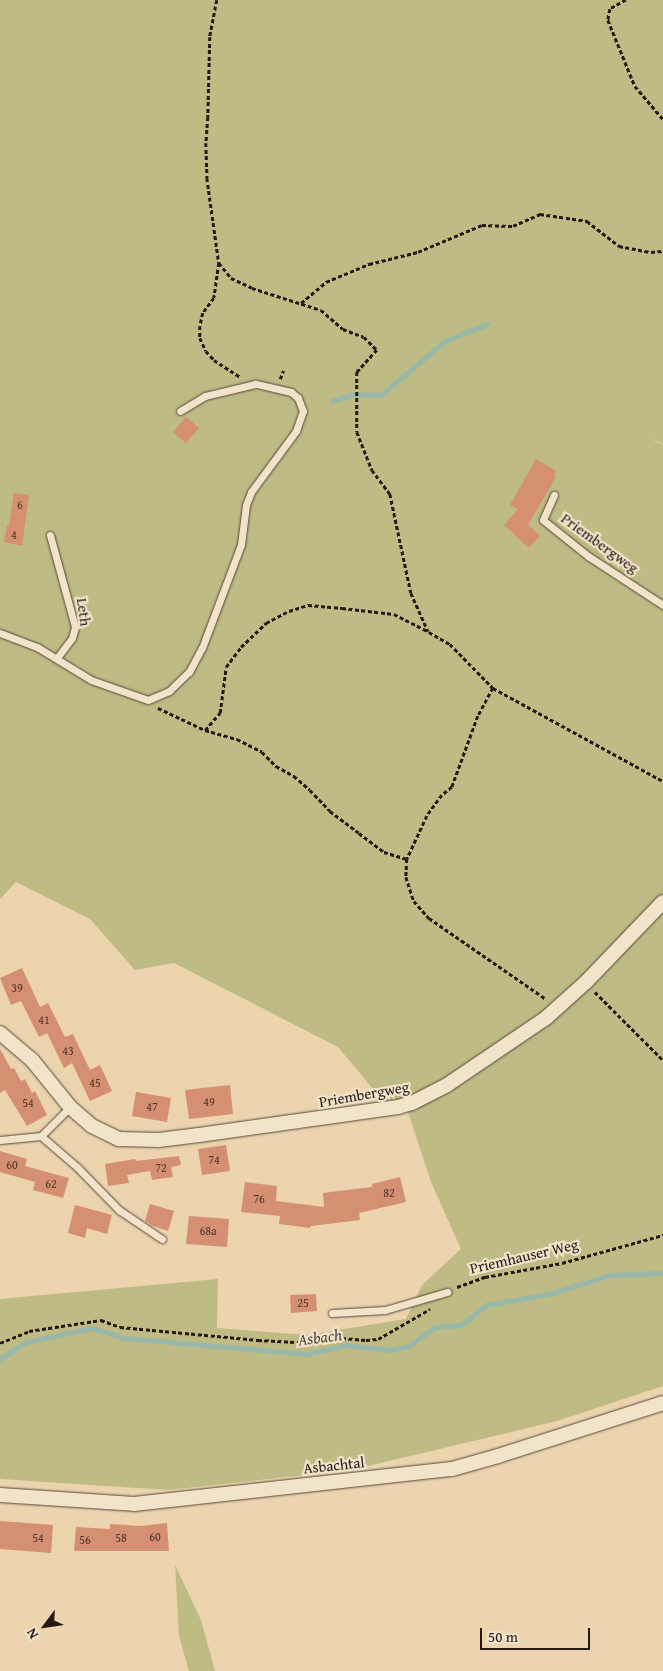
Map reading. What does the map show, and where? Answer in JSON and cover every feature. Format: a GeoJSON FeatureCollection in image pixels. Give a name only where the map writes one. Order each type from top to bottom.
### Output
{"type":"FeatureCollection","features":[{"type":"Feature","properties":{"kind":"street","name":"Priembergweg"},"geometry":{"type":"LineString","coordinates":[[0,1033],[32,1060],[70,1107],[92,1126],[119,1139],[132,1140],[199,1135],[398,1107],[412,1104],[447,1085],[546,1018],[586,982],[663,902]]}},
{"type":"Feature","properties":{"kind":"street","name":"Asbachtal"},"geometry":{"type":"LineString","coordinates":[[0,1495],[134,1504],[452,1469],[498,1456],[663,1402]]}},
{"type":"Feature","properties":{"kind":"lane"},"geometry":{"type":"LineString","coordinates":[[0,632],[57,658],[91,680],[148,700],[176,685],[189,672],[198,654],[241,545],[246,505],[251,492],[270,463],[289,441],[301,420],[302,404],[291,392],[255,384],[205,396],[180,410]]}},
{"type":"Feature","properties":{"kind":"lane","name":"Priembergweg"},"geometry":{"type":"LineString","coordinates":[[554,495],[543,520],[588,556],[663,604]]}},
{"type":"Feature","properties":{"kind":"lane","name":"Leth"},"geometry":{"type":"LineString","coordinates":[[50,535],[75,628],[72,638],[57,658]]}},
{"type":"Feature","properties":{"kind":"lane"},"geometry":{"type":"LineString","coordinates":[[0,1140],[41,1136],[70,1107]]}},
{"type":"Feature","properties":{"kind":"lane"},"geometry":{"type":"LineString","coordinates":[[41,1136],[77,1167],[119,1210],[162,1239]]}},
{"type":"Feature","properties":{"kind":"lane"},"geometry":{"type":"LineString","coordinates":[[332,1313],[385,1310],[447,1292]]}},
{"type":"Feature","properties":{"kind":"path"},"geometry":{"type":"LineString","coordinates":[[217,0],[210,37],[206,178],[219,263],[214,298],[203,314],[200,338],[214,360],[255,384]]}},
{"type":"Feature","properties":{"kind":"path"},"geometry":{"type":"LineString","coordinates":[[626,0],[610,9],[608,20],[635,86],[663,119]]}},
{"type":"Feature","properties":{"kind":"path"},"geometry":{"type":"LineString","coordinates":[[301,303],[326,282],[369,264],[418,252],[482,225],[513,226],[540,214],[587,221],[619,246],[651,252],[663,251]]}},
{"type":"Feature","properties":{"kind":"path"},"geometry":{"type":"LineString","coordinates":[[219,263],[230,278],[252,288],[320,310],[343,329],[364,337],[376,350],[356,372],[357,432],[372,470],[390,494],[410,593],[429,632]]}},
{"type":"Feature","properties":{"kind":"path"},"geometry":{"type":"LineString","coordinates":[[205,730],[220,713],[226,667],[241,647],[266,624],[289,611],[308,605],[394,614],[450,644],[493,688],[663,781]]}},
{"type":"Feature","properties":{"kind":"path"},"geometry":{"type":"LineString","coordinates":[[493,688],[478,716],[452,786],[442,795],[427,816],[407,859],[406,877],[414,901],[429,918],[558,1008]]}},
{"type":"Feature","properties":{"kind":"path"},"geometry":{"type":"LineString","coordinates":[[148,700],[156,707],[205,730],[236,739],[262,752],[276,766],[294,776],[330,811],[384,852],[407,859]]}},
{"type":"Feature","properties":{"kind":"path"},"geometry":{"type":"LineString","coordinates":[[586,982],[663,1060]]}},
{"type":"Feature","properties":{"kind":"path","name":"Priemhauser Weg"},"geometry":{"type":"LineString","coordinates":[[447,1292],[475,1280],[562,1263],[663,1235]]}},
{"type":"Feature","properties":{"kind":"path"},"geometry":{"type":"LineString","coordinates":[[0,1343],[29,1331],[100,1320],[120,1327],[258,1340],[314,1343],[342,1338],[378,1339],[441,1302],[447,1292]]}},
{"type":"Feature","properties":{"kind":"shaded area"},"geometry":{"type":"Polygon","coordinates":[[[0,0],[663,0],[663,444],[649,438],[663,445],[663,1386],[557,1421],[351,1470],[168,1490],[0,1479],[0,1299],[218,1279],[217,1328],[307,1335],[406,1319],[422,1285],[461,1249],[431,1182],[408,1112],[379,1096],[338,1047],[174,963],[135,970],[90,919],[16,882],[0,899],[0,0]]]}},
{"type":"Feature","properties":{"kind":"shaded area"},"geometry":{"type":"Polygon","coordinates":[[[175,1565],[201,1620],[215,1671],[189,1671],[179,1636],[175,1565]]]}},
{"type":"Feature","properties":{"kind":"building"},"geometry":{"type":"Polygon","coordinates":[[[186,417],[199,428],[186,443],[173,432],[186,417]]]}},
{"type":"Feature","properties":{"kind":"building"},"geometry":{"type":"Polygon","coordinates":[[[536,459],[556,471],[554,476],[556,477],[528,525],[540,536],[529,548],[504,525],[518,509],[510,505],[536,459]]]}},
{"type":"Feature","properties":{"kind":"building"},"geometry":{"type":"Polygon","coordinates":[[[14,493],[29,495],[22,546],[4,542],[14,493]]]}},
{"type":"Feature","properties":{"kind":"building"},"geometry":{"type":"Polygon","coordinates":[[[22,968],[40,1007],[48,1003],[65,1037],[73,1034],[90,1070],[100,1065],[112,1091],[90,1101],[72,1063],[64,1068],[47,1033],[39,1037],[21,1001],[11,1005],[0,978],[22,968]]]}},
{"type":"Feature","properties":{"kind":"building"},"geometry":{"type":"Polygon","coordinates":[[[0,1049],[11,1069],[14,1068],[21,1081],[25,1079],[32,1093],[35,1091],[47,1115],[27,1126],[5,1090],[0,1093],[0,1049]]]}},
{"type":"Feature","properties":{"kind":"building"},"geometry":{"type":"Polygon","coordinates":[[[230,1085],[233,1114],[189,1119],[185,1090],[230,1085]]]}},
{"type":"Feature","properties":{"kind":"building"},"geometry":{"type":"Polygon","coordinates":[[[136,1092],[171,1098],[167,1122],[132,1116],[136,1092]]]}},
{"type":"Feature","properties":{"kind":"building"},"geometry":{"type":"Polygon","coordinates":[[[226,1145],[230,1171],[202,1175],[198,1149],[226,1145]]]}},
{"type":"Feature","properties":{"kind":"building"},"geometry":{"type":"Polygon","coordinates":[[[0,1151],[27,1159],[25,1166],[69,1178],[63,1198],[33,1190],[35,1182],[0,1172],[0,1151]]]}},
{"type":"Feature","properties":{"kind":"building"},"geometry":{"type":"Polygon","coordinates":[[[179,1156],[181,1165],[171,1167],[173,1177],[152,1180],[150,1171],[127,1175],[129,1183],[108,1186],[105,1164],[135,1159],[136,1161],[179,1156]]]}},
{"type":"Feature","properties":{"kind":"building"},"geometry":{"type":"Polygon","coordinates":[[[400,1177],[406,1202],[359,1213],[360,1220],[311,1226],[310,1228],[279,1224],[280,1216],[241,1212],[245,1182],[277,1186],[276,1201],[324,1207],[323,1193],[372,1187],[372,1184],[400,1177]]]}},
{"type":"Feature","properties":{"kind":"building"},"geometry":{"type":"Polygon","coordinates":[[[150,1204],[174,1211],[168,1231],[145,1221],[150,1204]]]}},
{"type":"Feature","properties":{"kind":"building"},"geometry":{"type":"Polygon","coordinates":[[[75,1205],[112,1215],[107,1234],[87,1228],[85,1238],[68,1233],[75,1205]]]}},
{"type":"Feature","properties":{"kind":"building"},"geometry":{"type":"Polygon","coordinates":[[[189,1216],[229,1219],[227,1247],[186,1244],[189,1216]]]}},
{"type":"Feature","properties":{"kind":"building"},"geometry":{"type":"Polygon","coordinates":[[[316,1294],[317,1311],[291,1313],[290,1295],[316,1294]]]}},
{"type":"Feature","properties":{"kind":"building"},"geometry":{"type":"Polygon","coordinates":[[[0,1521],[53,1525],[51,1553],[0,1549],[0,1521]]]}},
{"type":"Feature","properties":{"kind":"building"},"geometry":{"type":"Polygon","coordinates":[[[167,1523],[169,1551],[74,1551],[76,1527],[110,1529],[110,1524],[140,1526],[167,1523]]]}},
{"type":"Feature","properties":{"kind":"waterway"},"geometry":{"type":"LineString","coordinates":[[333,401],[355,394],[381,395],[445,341],[487,324]]}},
{"type":"Feature","properties":{"kind":"waterway","name":"Asbach"},"geometry":{"type":"LineString","coordinates":[[0,1359],[26,1342],[92,1328],[125,1338],[307,1354],[347,1345],[389,1350],[409,1346],[435,1327],[461,1325],[487,1305],[553,1293],[609,1275],[663,1273]]}}]}
